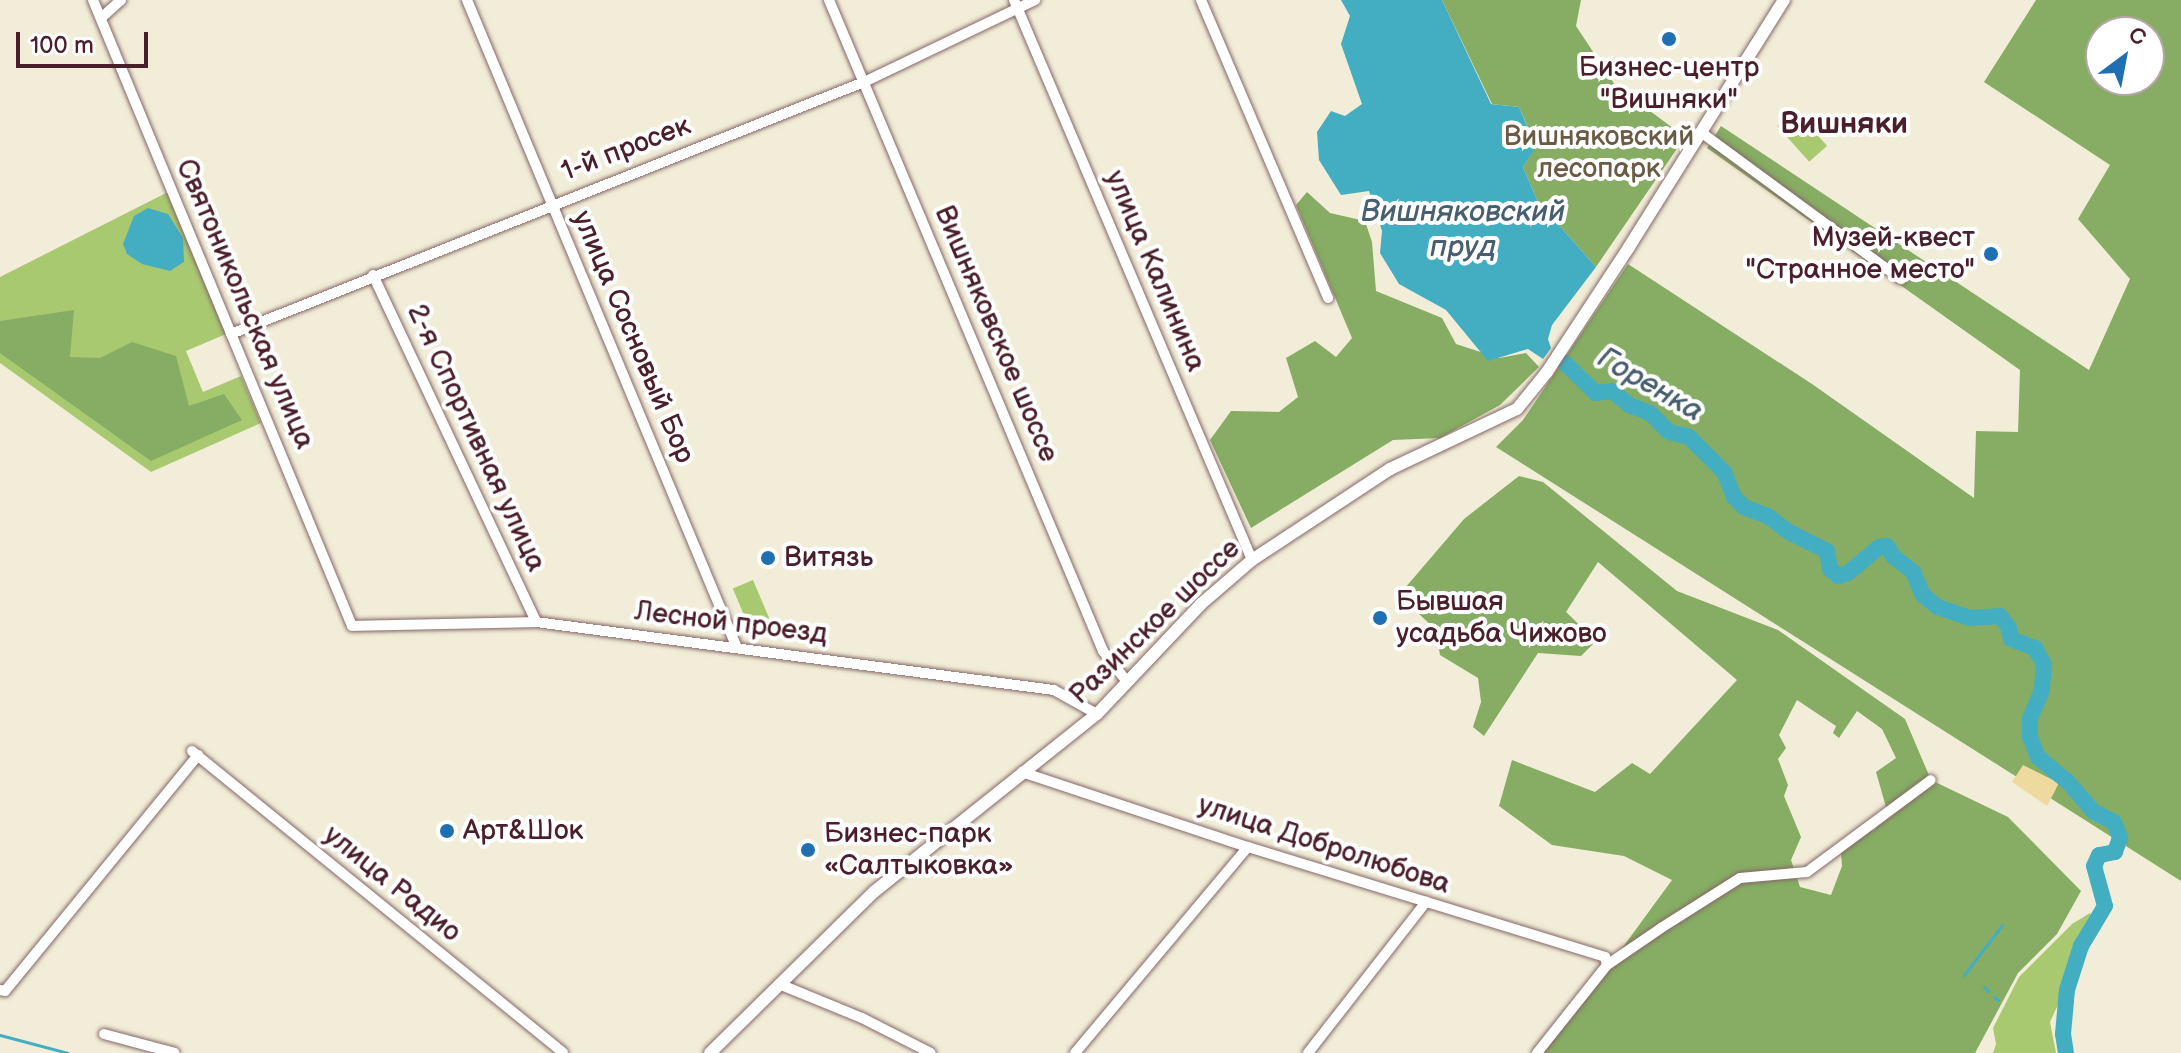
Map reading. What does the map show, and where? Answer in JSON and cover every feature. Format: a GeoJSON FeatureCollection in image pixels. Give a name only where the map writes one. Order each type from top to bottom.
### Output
{"type":"FeatureCollection","features":[{"type":"Feature","properties":{"kind":"main road","name":"Разинское шоссе"},"geometry":{"type":"LineString","coordinates":[[710,1053],[875,891],[1097,714],[1201,604],[1252,560],[1390,469],[1517,409],[1570,337],[1784,0]]}},
{"type":"Feature","properties":{"kind":"street","name":"Святоникольская улица"},"geometry":{"type":"LineString","coordinates":[[93,0],[352,626]]}},
{"type":"Feature","properties":{"kind":"street"},"geometry":{"type":"LineString","coordinates":[[101,18],[121,0]]}},
{"type":"Feature","properties":{"kind":"street","name":"улица Сосновый Бор"},"geometry":{"type":"LineString","coordinates":[[467,0],[737,648]]}},
{"type":"Feature","properties":{"kind":"street","name":"Вишняковское шоссе"},"geometry":{"type":"LineString","coordinates":[[829,0],[1103,651],[1127,682]]}},
{"type":"Feature","properties":{"kind":"street","name":"1-й просек"},"geometry":{"type":"LineString","coordinates":[[231,334],[552,203],[864,82],[1015,4],[1035,0]]}},
{"type":"Feature","properties":{"kind":"street"},"geometry":{"type":"LineString","coordinates":[[1201,0],[1328,298]]}},
{"type":"Feature","properties":{"kind":"street","name":"улица Калинина"},"geometry":{"type":"LineString","coordinates":[[1015,4],[1252,560]]}},
{"type":"Feature","properties":{"kind":"street"},"geometry":{"type":"LineString","coordinates":[[1702,133],[1901,279]]}},
{"type":"Feature","properties":{"kind":"street","name":"2-я Спортивная улица"},"geometry":{"type":"LineString","coordinates":[[373,275],[536,622]]}},
{"type":"Feature","properties":{"kind":"street","name":"Лесной проезд"},"geometry":{"type":"LineString","coordinates":[[352,626],[536,622],[1054,690],[1097,714]]}},
{"type":"Feature","properties":{"kind":"street","name":"улица Радио"},"geometry":{"type":"LineString","coordinates":[[3,991],[195,753],[563,1053]]}},
{"type":"Feature","properties":{"kind":"street","name":"улица Добролюбова"},"geometry":{"type":"LineString","coordinates":[[1022,772],[1248,847],[1605,957],[1607,965]]}},
{"type":"Feature","properties":{"kind":"street"},"geometry":{"type":"LineString","coordinates":[[1537,1053],[1607,965],[1740,878],[1807,872],[1931,780]]}},
{"type":"Feature","properties":{"kind":"street"},"geometry":{"type":"LineString","coordinates":[[1075,1053],[1248,847]]}},
{"type":"Feature","properties":{"kind":"street"},"geometry":{"type":"LineString","coordinates":[[1308,1053],[1426,902]]}},
{"type":"Feature","properties":{"kind":"street"},"geometry":{"type":"LineString","coordinates":[[779,984],[862,1018],[931,1053]]}},
{"type":"Feature","properties":{"kind":"street"},"geometry":{"type":"LineString","coordinates":[[104,1034],[175,1053]]}},
{"type":"Feature","properties":{"kind":"green space","name":"Вишняковский лесопарк"},"geometry":{"type":"Polygon","coordinates":[[[1442,0],[1581,0],[1576,26],[1615,85],[1685,137],[1596,267],[1537,200],[1523,167],[1536,146],[1519,107],[1492,104],[1442,0]]]}},
{"type":"Feature","properties":{"kind":"green space"},"geometry":{"type":"Polygon","coordinates":[[[2036,0],[2181,0],[2181,881],[1496,447],[1523,420],[1628,264],[1812,384],[1974,498],[1976,431],[2018,432],[2020,370],[1707,148],[1721,126],[2089,370],[2130,279],[2078,219],[2110,165],[1984,82],[2036,0]]]}},
{"type":"Feature","properties":{"kind":"green space"},"geometry":{"type":"Polygon","coordinates":[[[1795,110],[1827,146],[1809,162],[1777,126],[1795,110]]]}},
{"type":"Feature","properties":{"kind":"green space"},"geometry":{"type":"Polygon","coordinates":[[[168,192],[226,334],[186,351],[203,392],[241,376],[261,423],[151,472],[0,363],[0,277],[168,192]]]}},
{"type":"Feature","properties":{"kind":"green space"},"geometry":{"type":"Polygon","coordinates":[[[1307,192],[1330,213],[1365,221],[1372,242],[1376,291],[1442,318],[1456,344],[1499,358],[1526,353],[1539,367],[1500,405],[1440,438],[1393,440],[1251,528],[1210,440],[1231,411],[1279,412],[1298,397],[1286,358],[1315,341],[1336,357],[1352,338],[1296,205],[1307,192]]]}},
{"type":"Feature","properties":{"kind":"green space"},"geometry":{"type":"Polygon","coordinates":[[[74,310],[70,357],[100,358],[132,342],[176,356],[189,406],[224,394],[242,420],[151,461],[0,353],[0,321],[74,310]]]}},
{"type":"Feature","properties":{"kind":"green space"},"geometry":{"type":"Polygon","coordinates":[[[1519,476],[1543,482],[1677,591],[1778,630],[1905,719],[1931,780],[2008,817],[2081,891],[2057,934],[2018,973],[1975,1053],[1543,1053],[1585,989],[1623,947],[1672,880],[1624,856],[1552,845],[1499,806],[1512,760],[1595,792],[1632,763],[1650,774],[1737,680],[1598,562],[1566,612],[1596,641],[1581,656],[1538,653],[1484,736],[1473,727],[1481,702],[1478,678],[1440,655],[1436,630],[1399,595],[1464,519],[1519,476]],[[1797,700],[1779,735],[1786,748],[1778,759],[1788,785],[1784,796],[1801,837],[1791,860],[1800,887],[1831,895],[1842,866],[1841,853],[1860,834],[1874,830],[1888,814],[1876,772],[1896,758],[1882,729],[1857,711],[1839,738],[1833,733],[1836,726],[1797,700]]]}},
{"type":"Feature","properties":{"kind":"green space"},"geometry":{"type":"Polygon","coordinates":[[[753,580],[771,622],[751,631],[733,589],[753,580]]]}},
{"type":"Feature","properties":{"kind":"green space"},"geometry":{"type":"Polygon","coordinates":[[[2090,913],[2095,925],[2050,1022],[2056,1053],[1993,1053],[1996,1044],[1993,1028],[2019,977],[2072,924],[2090,913]]]}},
{"type":"Feature","properties":{"kind":"sand"},"geometry":{"type":"Polygon","coordinates":[[[2023,765],[2059,783],[2047,806],[2012,782],[2023,765]]]}},
{"type":"Feature","properties":{"kind":"water","name":"Вишняковский пруд"},"geometry":{"type":"Polygon","coordinates":[[[1341,0],[1442,0],[1491,104],[1519,107],[1536,147],[1523,167],[1537,200],[1596,267],[1552,325],[1548,339],[1551,348],[1543,359],[1528,349],[1488,361],[1446,310],[1399,284],[1380,253],[1382,231],[1369,191],[1341,195],[1319,160],[1317,132],[1331,111],[1345,116],[1362,104],[1341,44],[1350,16],[1341,0]]]}},
{"type":"Feature","properties":{"kind":"water"},"geometry":{"type":"Polygon","coordinates":[[[148,208],[168,214],[183,238],[184,262],[170,271],[142,264],[127,254],[123,244],[134,216],[148,208]]]}},
{"type":"Feature","properties":{"kind":"waterway","name":"Горенка"},"geometry":{"type":"LineString","coordinates":[[1565,363],[1596,393],[1612,391],[1629,405],[1650,413],[1669,432],[1689,437],[1724,472],[1734,497],[1744,507],[1768,516],[1787,531],[1827,551],[1830,569],[1838,576],[1848,573],[1879,547],[1887,546],[1894,557],[1913,572],[1923,595],[1938,607],[1970,618],[2000,616],[2009,628],[2011,639],[2035,648],[2044,665],[2042,690],[2030,718],[2030,737],[2038,757],[2067,781],[2094,812],[2114,822],[2120,838],[2115,852],[2099,855],[2094,866],[2105,906],[2081,946],[2067,990],[2063,1034],[2066,1053]]}},
{"type":"Feature","properties":{"kind":"waterway"},"geometry":{"type":"LineString","coordinates":[[1964,975],[2002,925]]}},
{"type":"Feature","properties":{"kind":"waterway"},"geometry":{"type":"LineString","coordinates":[[1984,987],[1988,991]]}},
{"type":"Feature","properties":{"kind":"waterway"},"geometry":{"type":"LineString","coordinates":[[1994,997],[1998,1000]]}},
{"type":"Feature","properties":{"kind":"waterway"},"geometry":{"type":"LineString","coordinates":[[0,1035],[68,1053]]}},
{"type":"Feature","properties":{"kind":"place","name":"Бизнес-центр \"Вишняки\""},"geometry":{"type":"Point","coordinates":[1669,39]}},
{"type":"Feature","properties":{"kind":"place","name":"Музей-квест \"Странное место\""},"geometry":{"type":"Point","coordinates":[1991,254]}},
{"type":"Feature","properties":{"kind":"place","name":"Витязь"},"geometry":{"type":"Point","coordinates":[768,558]}},
{"type":"Feature","properties":{"kind":"place","name":"Бывшая усадьба Чижово"},"geometry":{"type":"Point","coordinates":[1380,618]}},
{"type":"Feature","properties":{"kind":"place","name":"Арт&Шок"},"geometry":{"type":"Point","coordinates":[447,831]}},
{"type":"Feature","properties":{"kind":"place","name":"Бизнес-парк «Салтыковка»"},"geometry":{"type":"Point","coordinates":[808,850]}},
{"type":"Feature","properties":{"kind":"district","name":"Вишняки"},"geometry":{"type":"Point","coordinates":[1844,124]}}]}
